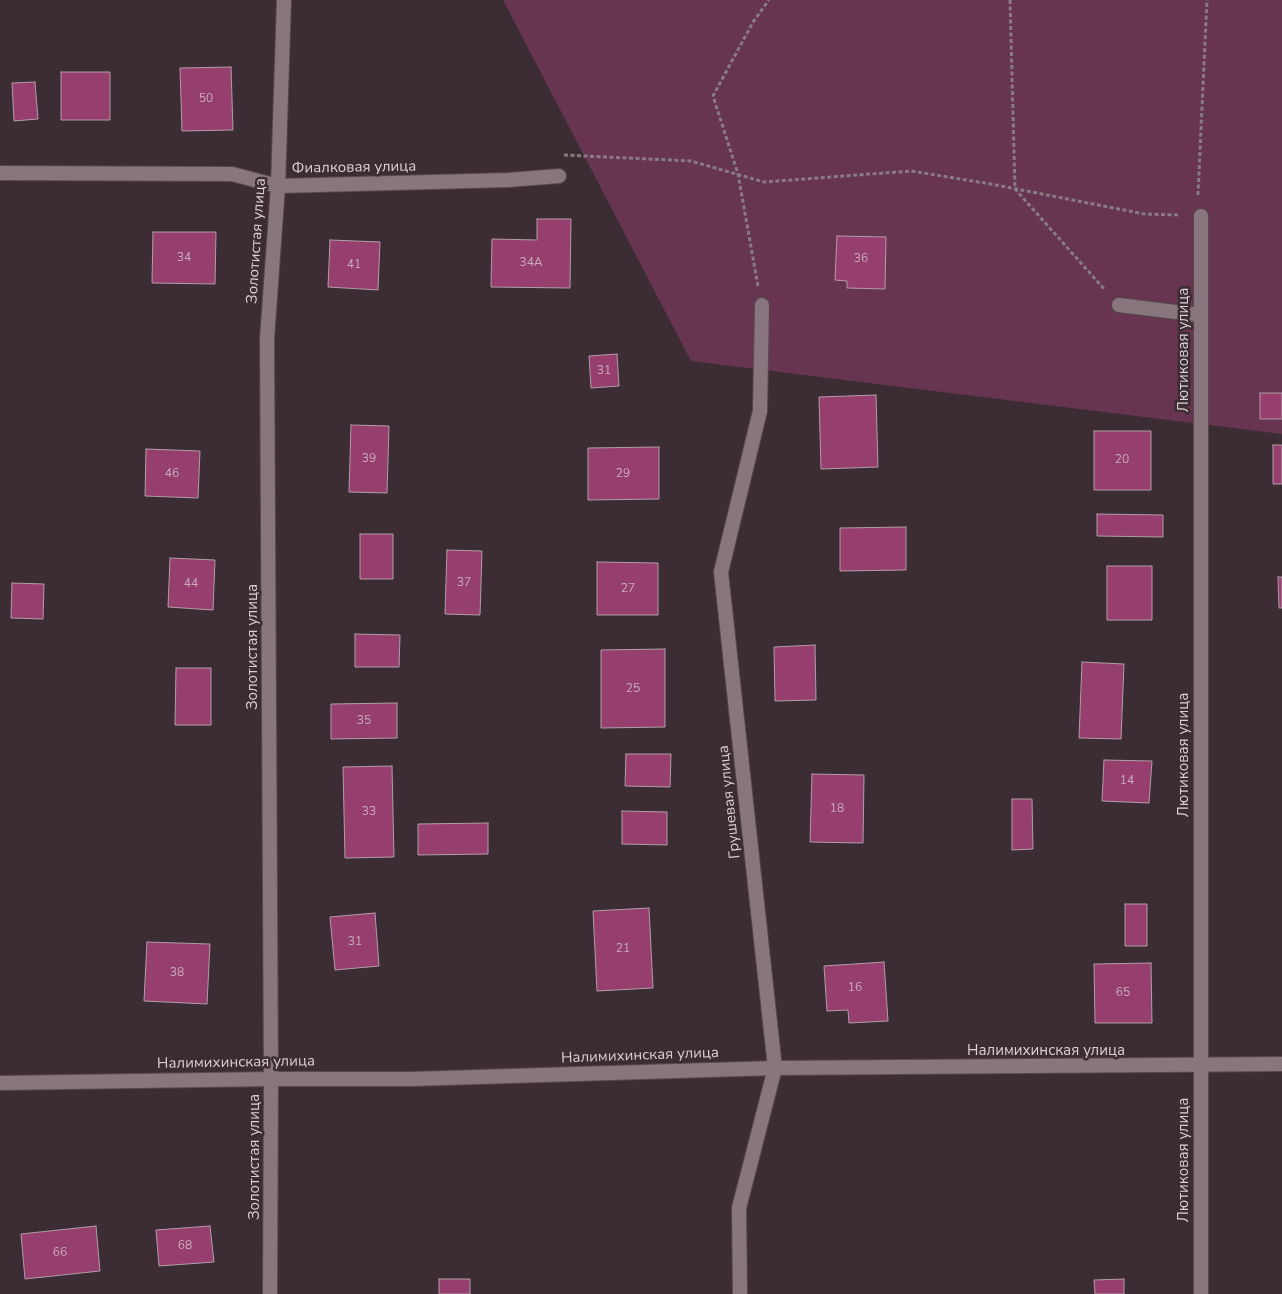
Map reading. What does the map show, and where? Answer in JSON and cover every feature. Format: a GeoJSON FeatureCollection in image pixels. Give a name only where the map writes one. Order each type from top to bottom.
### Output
{"type":"FeatureCollection","features":[{"type":"Feature","properties":{"kind":"street","name":"Золотистая улица"},"geometry":{"type":"LineString","coordinates":[[270,1294],[271,1079],[267,339],[278,186],[284,0]]}},
{"type":"Feature","properties":{"kind":"street","name":"Фиалковая улица"},"geometry":{"type":"LineString","coordinates":[[0,173],[232,174],[278,186],[508,180],[559,176]]}},
{"type":"Feature","properties":{"kind":"street","name":"Лютиковая улица"},"geometry":{"type":"LineString","coordinates":[[1200,1294],[1201,216]]}},
{"type":"Feature","properties":{"kind":"street","name":"Грушевая улица"},"geometry":{"type":"LineString","coordinates":[[740,1294],[739,1208],[775,1068],[721,572],[760,411],[762,305]]}},
{"type":"Feature","properties":{"kind":"street"},"geometry":{"type":"LineString","coordinates":[[1119,305],[1200,315]]}},
{"type":"Feature","properties":{"kind":"street","name":"Налимихинская улица"},"geometry":{"type":"LineString","coordinates":[[0,1083],[411,1079],[775,1068],[1282,1064]]}},
{"type":"Feature","properties":{"kind":"path"},"geometry":{"type":"LineString","coordinates":[[762,305],[738,174],[713,96],[752,22],[769,0]]}},
{"type":"Feature","properties":{"kind":"path"},"geometry":{"type":"LineString","coordinates":[[1010,0],[1015,189],[1119,305]]}},
{"type":"Feature","properties":{"kind":"path"},"geometry":{"type":"LineString","coordinates":[[1198,196],[1207,0]]}},
{"type":"Feature","properties":{"kind":"path"},"geometry":{"type":"LineString","coordinates":[[556,154],[690,161],[764,182],[911,171],[1144,214],[1201,216]]}},
{"type":"Feature","properties":{"kind":"shaded area"},"geometry":{"type":"Polygon","coordinates":[[[503,0],[1282,0],[1282,434],[691,361],[503,0]]]}},
{"type":"Feature","properties":{"kind":"building"},"geometry":{"type":"Polygon","coordinates":[[[231,67],[233,130],[182,131],[180,68],[231,67]]]}},
{"type":"Feature","properties":{"kind":"building"},"geometry":{"type":"Polygon","coordinates":[[[61,72],[110,72],[110,120],[61,120],[61,72]]]}},
{"type":"Feature","properties":{"kind":"building"},"geometry":{"type":"Polygon","coordinates":[[[35,82],[38,119],[14,121],[12,83],[35,82]]]}},
{"type":"Feature","properties":{"kind":"building"},"geometry":{"type":"Polygon","coordinates":[[[537,219],[571,219],[570,288],[491,287],[492,239],[537,240],[537,219]]]}},
{"type":"Feature","properties":{"kind":"building"},"geometry":{"type":"Polygon","coordinates":[[[153,232],[216,232],[215,284],[152,283],[153,232]]]}},
{"type":"Feature","properties":{"kind":"building"},"geometry":{"type":"Polygon","coordinates":[[[837,236],[886,237],[885,289],[847,288],[847,281],[835,280],[837,236]]]}},
{"type":"Feature","properties":{"kind":"building"},"geometry":{"type":"Polygon","coordinates":[[[330,240],[380,242],[378,290],[328,287],[330,240]]]}},
{"type":"Feature","properties":{"kind":"building"},"geometry":{"type":"Polygon","coordinates":[[[617,354],[619,386],[591,388],[589,356],[617,354]]]}},
{"type":"Feature","properties":{"kind":"building"},"geometry":{"type":"Polygon","coordinates":[[[1260,393],[1282,393],[1282,419],[1260,419],[1260,393]]]}},
{"type":"Feature","properties":{"kind":"building"},"geometry":{"type":"Polygon","coordinates":[[[876,395],[878,467],[821,469],[819,397],[876,395]]]}},
{"type":"Feature","properties":{"kind":"building"},"geometry":{"type":"Polygon","coordinates":[[[351,425],[389,426],[387,493],[349,492],[351,425]]]}},
{"type":"Feature","properties":{"kind":"building"},"geometry":{"type":"Polygon","coordinates":[[[1094,431],[1151,431],[1151,490],[1094,490],[1094,431]]]}},
{"type":"Feature","properties":{"kind":"building"},"geometry":{"type":"Polygon","coordinates":[[[1273,445],[1282,445],[1282,484],[1273,484],[1273,445]]]}},
{"type":"Feature","properties":{"kind":"building"},"geometry":{"type":"Polygon","coordinates":[[[659,447],[659,499],[588,500],[588,448],[659,447]]]}},
{"type":"Feature","properties":{"kind":"building"},"geometry":{"type":"Polygon","coordinates":[[[146,449],[200,451],[198,498],[145,496],[146,449]]]}},
{"type":"Feature","properties":{"kind":"building"},"geometry":{"type":"Polygon","coordinates":[[[1097,514],[1163,515],[1163,537],[1097,536],[1097,514]]]}},
{"type":"Feature","properties":{"kind":"building"},"geometry":{"type":"Polygon","coordinates":[[[906,527],[906,570],[840,571],[840,528],[906,527]]]}},
{"type":"Feature","properties":{"kind":"building"},"geometry":{"type":"Polygon","coordinates":[[[360,534],[393,534],[393,579],[360,579],[360,534]]]}},
{"type":"Feature","properties":{"kind":"building"},"geometry":{"type":"Polygon","coordinates":[[[447,550],[482,551],[480,615],[445,614],[447,550]]]}},
{"type":"Feature","properties":{"kind":"building"},"geometry":{"type":"Polygon","coordinates":[[[170,558],[215,560],[213,610],[168,607],[170,558]]]}},
{"type":"Feature","properties":{"kind":"building"},"geometry":{"type":"Polygon","coordinates":[[[597,562],[658,563],[658,615],[597,615],[597,562]]]}},
{"type":"Feature","properties":{"kind":"building"},"geometry":{"type":"Polygon","coordinates":[[[1107,566],[1152,566],[1152,620],[1107,620],[1107,566]]]}},
{"type":"Feature","properties":{"kind":"building"},"geometry":{"type":"Polygon","coordinates":[[[1278,577],[1282,577],[1282,608],[1279,608],[1278,577]]]}},
{"type":"Feature","properties":{"kind":"building"},"geometry":{"type":"Polygon","coordinates":[[[12,583],[44,584],[43,619],[11,618],[12,583]]]}},
{"type":"Feature","properties":{"kind":"building"},"geometry":{"type":"Polygon","coordinates":[[[355,634],[400,635],[399,667],[355,667],[355,634]]]}},
{"type":"Feature","properties":{"kind":"building"},"geometry":{"type":"Polygon","coordinates":[[[815,645],[816,700],[775,701],[774,647],[815,645]]]}},
{"type":"Feature","properties":{"kind":"building"},"geometry":{"type":"Polygon","coordinates":[[[665,649],[665,727],[601,728],[601,650],[665,649]]]}},
{"type":"Feature","properties":{"kind":"building"},"geometry":{"type":"Polygon","coordinates":[[[1082,662],[1124,664],[1121,739],[1079,738],[1082,662]]]}},
{"type":"Feature","properties":{"kind":"building"},"geometry":{"type":"Polygon","coordinates":[[[176,668],[211,668],[211,725],[175,725],[176,668]]]}},
{"type":"Feature","properties":{"kind":"building"},"geometry":{"type":"Polygon","coordinates":[[[397,703],[397,738],[331,739],[331,704],[397,703]]]}},
{"type":"Feature","properties":{"kind":"building"},"geometry":{"type":"Polygon","coordinates":[[[626,754],[671,754],[670,787],[625,786],[626,754]]]}},
{"type":"Feature","properties":{"kind":"building"},"geometry":{"type":"Polygon","coordinates":[[[1104,760],[1152,761],[1149,803],[1102,801],[1104,760]]]}},
{"type":"Feature","properties":{"kind":"building"},"geometry":{"type":"Polygon","coordinates":[[[392,766],[394,857],[345,858],[343,767],[392,766]]]}},
{"type":"Feature","properties":{"kind":"building"},"geometry":{"type":"Polygon","coordinates":[[[812,774],[864,775],[863,843],[810,842],[812,774]]]}},
{"type":"Feature","properties":{"kind":"building"},"geometry":{"type":"Polygon","coordinates":[[[1012,799],[1032,799],[1033,849],[1012,850],[1012,799]]]}},
{"type":"Feature","properties":{"kind":"building"},"geometry":{"type":"Polygon","coordinates":[[[622,811],[667,812],[667,845],[622,844],[622,811]]]}},
{"type":"Feature","properties":{"kind":"building"},"geometry":{"type":"Polygon","coordinates":[[[488,823],[488,854],[418,855],[418,824],[488,823]]]}},
{"type":"Feature","properties":{"kind":"building"},"geometry":{"type":"Polygon","coordinates":[[[1125,904],[1147,904],[1147,946],[1125,946],[1125,904]]]}},
{"type":"Feature","properties":{"kind":"building"},"geometry":{"type":"Polygon","coordinates":[[[649,908],[653,988],[597,991],[593,911],[649,908]]]}},
{"type":"Feature","properties":{"kind":"building"},"geometry":{"type":"Polygon","coordinates":[[[375,913],[379,966],[335,970],[330,917],[375,913]]]}},
{"type":"Feature","properties":{"kind":"building"},"geometry":{"type":"Polygon","coordinates":[[[147,942],[210,944],[207,1004],[144,1001],[147,942]]]}},
{"type":"Feature","properties":{"kind":"building"},"geometry":{"type":"Polygon","coordinates":[[[884,962],[888,1021],[849,1023],[848,1010],[827,1011],[824,966],[884,962]]]}},
{"type":"Feature","properties":{"kind":"building"},"geometry":{"type":"Polygon","coordinates":[[[1151,963],[1152,1023],[1095,1023],[1094,964],[1151,963]]]}},
{"type":"Feature","properties":{"kind":"building"},"geometry":{"type":"Polygon","coordinates":[[[96,1226],[100,1271],[25,1279],[21,1234],[96,1226]]]}},
{"type":"Feature","properties":{"kind":"building"},"geometry":{"type":"Polygon","coordinates":[[[210,1226],[214,1262],[159,1266],[156,1230],[210,1226]]]}},
{"type":"Feature","properties":{"kind":"building"},"geometry":{"type":"Polygon","coordinates":[[[439,1279],[470,1279],[470,1294],[439,1294],[439,1279]]]}},
{"type":"Feature","properties":{"kind":"building"},"geometry":{"type":"Polygon","coordinates":[[[1124,1279],[1124,1294],[1095,1294],[1094,1280],[1124,1279]]]}}]}
